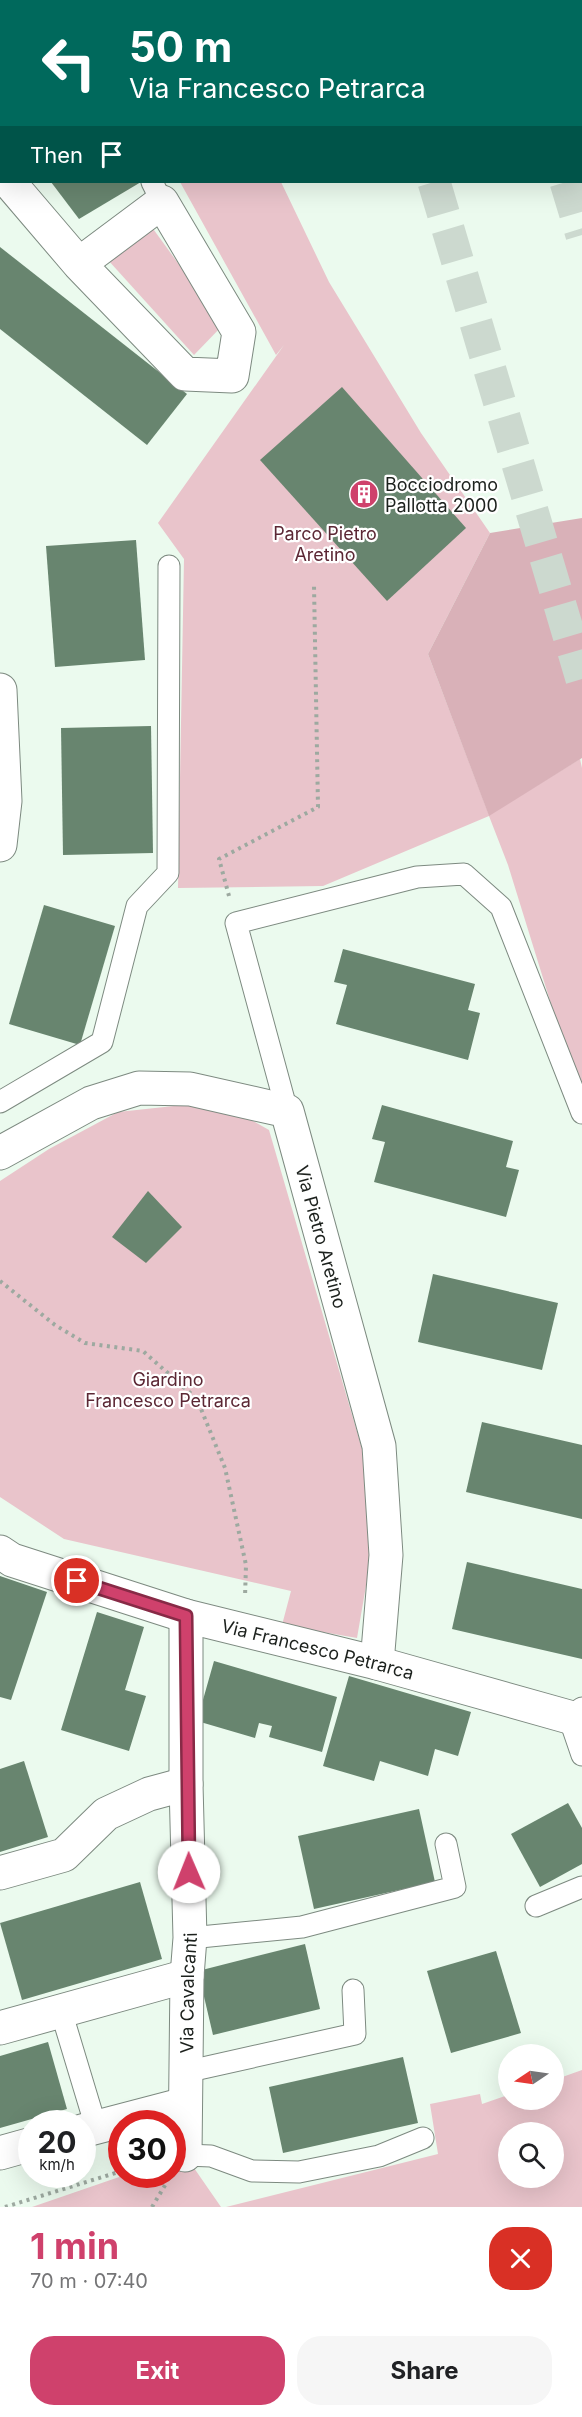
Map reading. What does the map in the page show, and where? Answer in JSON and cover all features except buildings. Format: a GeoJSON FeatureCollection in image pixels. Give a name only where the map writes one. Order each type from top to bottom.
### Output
{"type":"FeatureCollection","features":[{"type":"Feature","properties":{"kind":"street"},"geometry":{"type":"LineString","coordinates":[[10,183],[79,264],[185,374],[232,376],[239,332],[157,192],[79,264]]}},
{"type":"Feature","properties":{"kind":"street"},"geometry":{"type":"LineString","coordinates":[[0,690],[5,801],[0,845]]}},
{"type":"Feature","properties":{"kind":"street"},"geometry":{"type":"LineString","coordinates":[[0,1153],[91,1103],[140,1088],[190,1089],[287,1111]]}},
{"type":"Feature","properties":{"kind":"street","name":"Via Pietro Aretino"},"geometry":{"type":"LineString","coordinates":[[287,1111],[379,1446],[386,1555],[377,1663]]}},
{"type":"Feature","properties":{"kind":"street","name":"Via Francesco Petrarca"},"geometry":{"type":"LineString","coordinates":[[0,1552],[12,1560],[186,1616],[575,1712]]}},
{"type":"Feature","properties":{"kind":"street","name":"Via Cavalcanti"},"geometry":{"type":"LineString","coordinates":[[183,2110],[190,1938],[186,1784],[186,1616]]}},
{"type":"Feature","properties":{"kind":"street"},"geometry":{"type":"LineString","coordinates":[[0,1873],[64,1855],[106,1814],[149,1794],[186,1784]]}},
{"type":"Feature","properties":{"kind":"street"},"geometry":{"type":"LineString","coordinates":[[0,2028],[188,1976]]}},
{"type":"Feature","properties":{"kind":"street"},"geometry":{"type":"LineString","coordinates":[[96,2126],[185,2088]]}},
{"type":"Feature","properties":{"kind":"street"},"geometry":{"type":"LineString","coordinates":[[0,2153],[18,2148]]}},
{"type":"Feature","properties":{"kind":"lane"},"geometry":{"type":"LineString","coordinates":[[0,1102],[102,1041],[137,906],[168,873],[169,566]]}},
{"type":"Feature","properties":{"kind":"lane"},"geometry":{"type":"LineString","coordinates":[[287,1111],[236,923],[417,877],[464,874],[501,906],[582,1113]]}},
{"type":"Feature","properties":{"kind":"lane"},"geometry":{"type":"LineString","coordinates":[[575,1712],[582,1755]]}},
{"type":"Feature","properties":{"kind":"lane"},"geometry":{"type":"LineString","coordinates":[[190,1938],[302,1927],[454,1887],[447,1844]]}},
{"type":"Feature","properties":{"kind":"lane"},"geometry":{"type":"LineString","coordinates":[[536,1906],[582,1887]]}},
{"type":"Feature","properties":{"kind":"lane"},"geometry":{"type":"LineString","coordinates":[[185,2088],[355,2034],[353,1990]]}},
{"type":"Feature","properties":{"kind":"lane"},"geometry":{"type":"LineString","coordinates":[[61,2011],[84,2110]]}},
{"type":"Feature","properties":{"kind":"lane"},"geometry":{"type":"LineString","coordinates":[[186,2163],[211,2156],[252,2171],[299,2172],[379,2156],[423,2138]]}},
{"type":"Feature","properties":{"kind":"path"},"geometry":{"type":"LineString","coordinates":[[236,923],[219,859],[318,807],[314,585]]}},
{"type":"Feature","properties":{"kind":"path"},"geometry":{"type":"LineString","coordinates":[[0,1281],[55,1325],[86,1344],[143,1351],[197,1399],[225,1468],[246,1564],[244,1630]]}},
{"type":"Feature","properties":{"kind":"path"},"geometry":{"type":"LineString","coordinates":[[5,2207],[108,2175]]}},
{"type":"Feature","properties":{"kind":"path"},"geometry":{"type":"LineString","coordinates":[[152,2207],[164,2188]]}},
{"type":"Feature","properties":{"kind":"green space","name":"Parco Pietro Aretino"},"geometry":{"type":"Polygon","coordinates":[[[181,183],[281,183],[329,282],[421,433],[490,533],[428,654],[489,815],[580,759],[582,768],[582,1104],[508,865],[489,816],[323,886],[178,888],[184,559],[158,523],[284,345],[276,355],[181,183]]]}},
{"type":"Feature","properties":{"kind":"green space"},"geometry":{"type":"Polygon","coordinates":[[[151,226],[223,325],[194,355],[108,260],[151,226]]]}},
{"type":"Feature","properties":{"kind":"green space","name":"Giardino Francesco Petrarca"},"geometry":{"type":"Polygon","coordinates":[[[183,1105],[244,1116],[269,1130],[362,1449],[372,1551],[357,1638],[282,1625],[291,1591],[64,1539],[0,1497],[0,1181],[49,1149],[118,1112],[183,1105]]]}},
{"type":"Feature","properties":{"kind":"green space"},"geometry":{"type":"Polygon","coordinates":[[[582,2070],[582,2207],[226,2207],[438,2154],[430,2104],[480,2094],[482,2104],[498,2098],[498,2110],[564,2110],[564,2076],[582,2070]]]}},
{"type":"Feature","properties":{"kind":"green space"},"geometry":{"type":"Polygon","coordinates":[[[186,2156],[221,2207],[32,2207],[87,2188],[96,2188],[96,2185],[108,2181],[108,2188],[186,2188],[186,2156]]]}},
{"type":"Feature","properties":{"kind":"shaded area"},"geometry":{"type":"Polygon","coordinates":[[[582,518],[582,758],[489,816],[428,654],[490,533],[582,518]]]}},
{"type":"Feature","properties":{"kind":"tunnel"},"geometry":{"type":"LineString","coordinates":[[434,183],[582,679]]}},
{"type":"Feature","properties":{"kind":"tunnel"},"geometry":{"type":"LineString","coordinates":[[566,183],[582,235]]}},
{"type":"Feature","properties":{"kind":"place","name":"Bocciodromo Pallotta 2000"},"geometry":{"type":"Point","coordinates":[364,494]}},
{"type":"Feature","properties":{"kind":"route"},"geometry":{"type":"LineString","coordinates":[[77,1581],[186,1616],[186,1784],[189,1872]]}}]}
